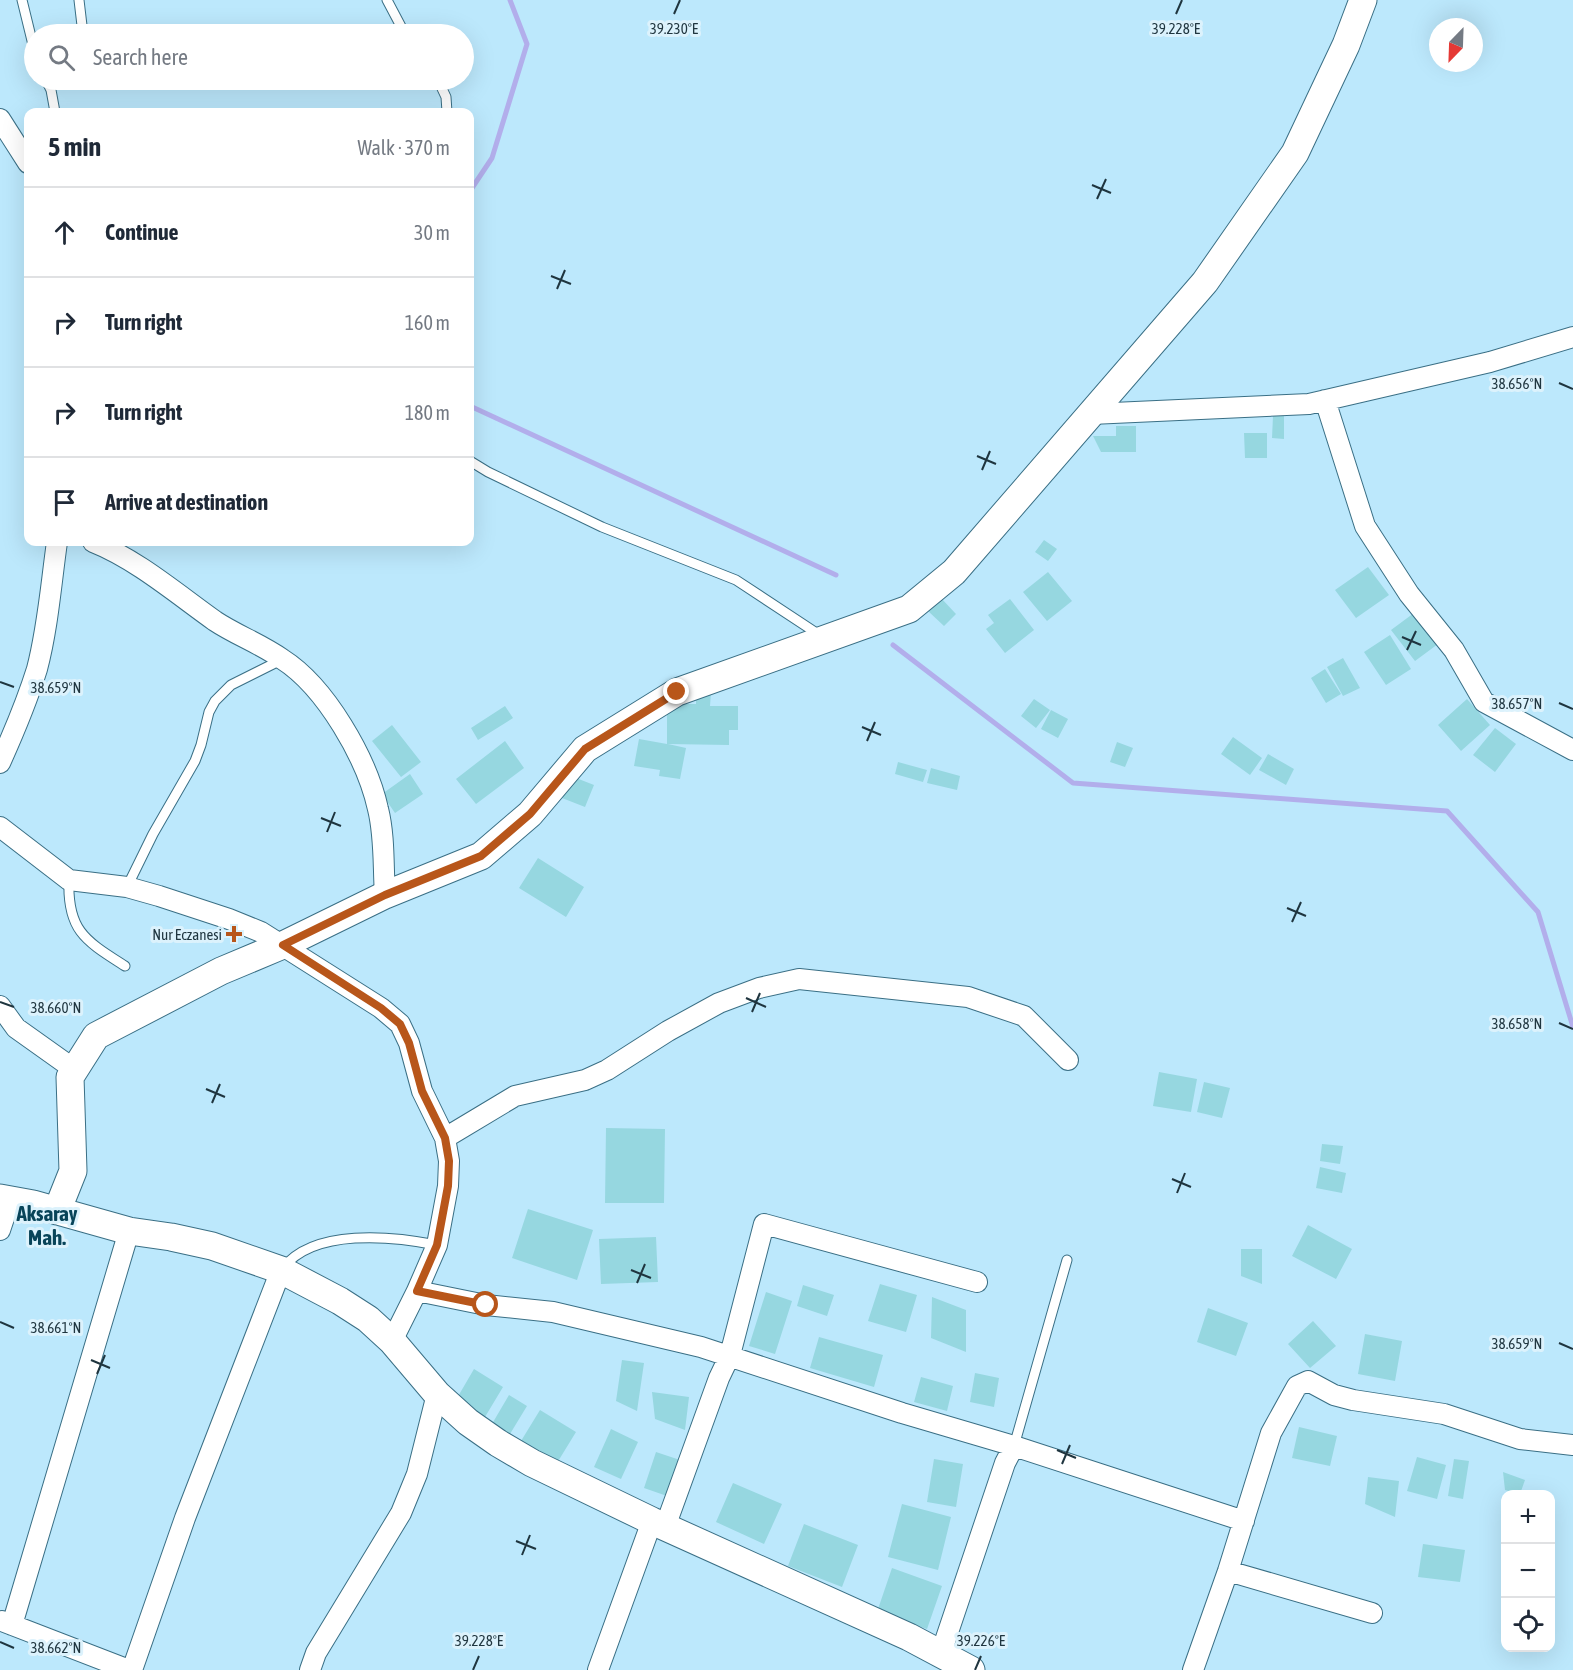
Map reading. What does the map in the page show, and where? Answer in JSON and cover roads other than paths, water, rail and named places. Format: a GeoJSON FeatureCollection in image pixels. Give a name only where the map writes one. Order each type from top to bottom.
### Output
{"type":"FeatureCollection","features":[{"type":"Feature","properties":{"kind":"street"},"geometry":{"type":"LineString","coordinates":[[57,1211],[73,1171],[70,1077],[96,1036],[221,971],[283,945],[385,895],[481,856],[530,814],[585,749],[677,692],[909,609],[954,572],[1205,282],[1295,153],[1346,45],[1363,0]]}},
{"type":"Feature","properties":{"kind":"street"},"geometry":{"type":"LineString","coordinates":[[0,119],[24,157]]}},
{"type":"Feature","properties":{"kind":"street"},"geometry":{"type":"LineString","coordinates":[[1091,414],[1309,404],[1490,362],[1573,337]]}},
{"type":"Feature","properties":{"kind":"street"},"geometry":{"type":"LineString","coordinates":[[1325,400],[1365,526],[1409,594],[1454,650],[1484,702],[1573,750]]}},
{"type":"Feature","properties":{"kind":"street"},"geometry":{"type":"LineString","coordinates":[[0,763],[23,711],[37,667],[45,630],[56,546]]}},
{"type":"Feature","properties":{"kind":"street"},"geometry":{"type":"LineString","coordinates":[[102,546],[119,554],[220,624],[283,659],[307,679],[330,705],[346,731],[371,785],[379,810],[385,895]]}},
{"type":"Feature","properties":{"kind":"street"},"geometry":{"type":"LineString","coordinates":[[0,827],[69,880],[127,887],[229,919],[261,932],[381,1008],[400,1024],[409,1043],[422,1091],[445,1138],[449,1161],[448,1186],[437,1245],[392,1341]]}},
{"type":"Feature","properties":{"kind":"street"},"geometry":{"type":"LineString","coordinates":[[445,1138],[515,1096],[585,1080],[607,1071],[668,1031],[719,1003],[759,988],[799,979],[968,997],[1024,1017],[1068,1060]]}},
{"type":"Feature","properties":{"kind":"street"},"geometry":{"type":"LineString","coordinates":[[0,1006],[16,1028],[75,1070]]}},
{"type":"Feature","properties":{"kind":"street"},"geometry":{"type":"LineString","coordinates":[[0,1230],[5,1199],[129,1230],[212,1246],[281,1270],[340,1301],[368,1319],[392,1341],[436,1394],[468,1422],[532,1463],[658,1524],[909,1637],[971,1670]]}},
{"type":"Feature","properties":{"kind":"street"},"geometry":{"type":"LineString","coordinates":[[598,1670],[730,1355],[764,1224],[977,1282]]}},
{"type":"Feature","properties":{"kind":"street"},"geometry":{"type":"LineString","coordinates":[[129,1230],[6,1623],[120,1668],[185,1518],[281,1270]]}},
{"type":"Feature","properties":{"kind":"street"},"geometry":{"type":"LineString","coordinates":[[417,1291],[486,1305],[553,1312],[730,1355],[788,1377],[1014,1446],[1244,1521]]}},
{"type":"Feature","properties":{"kind":"street"},"geometry":{"type":"LineString","coordinates":[[1193,1670],[1228,1571],[1271,1433],[1297,1386],[1302,1383],[1308,1381],[1334,1395],[1353,1400],[1444,1413],[1520,1439],[1573,1445]]}},
{"type":"Feature","properties":{"kind":"street"},"geometry":{"type":"LineString","coordinates":[[310,1670],[316,1653],[401,1514],[417,1474],[436,1394]]}},
{"type":"Feature","properties":{"kind":"street"},"geometry":{"type":"LineString","coordinates":[[941,1653],[1005,1463],[1014,1446]]}},
{"type":"Feature","properties":{"kind":"street"},"geometry":{"type":"LineString","coordinates":[[1228,1571],[1372,1613]]}},
{"type":"Feature","properties":{"kind":"lane"},"geometry":{"type":"LineString","coordinates":[[22,0],[28,24]]}},
{"type":"Feature","properties":{"kind":"lane"},"geometry":{"type":"LineString","coordinates":[[79,0],[82,24]]}},
{"type":"Feature","properties":{"kind":"lane"},"geometry":{"type":"LineString","coordinates":[[387,0],[400,24]]}},
{"type":"Feature","properties":{"kind":"lane"},"geometry":{"type":"LineString","coordinates":[[51,90],[54,108]]}},
{"type":"Feature","properties":{"kind":"lane"},"geometry":{"type":"LineString","coordinates":[[443,90],[447,108]]}},
{"type":"Feature","properties":{"kind":"lane"},"geometry":{"type":"LineString","coordinates":[[474,463],[602,527],[736,580],[825,639]]}},
{"type":"Feature","properties":{"kind":"lane"},"geometry":{"type":"LineString","coordinates":[[127,887],[153,834],[195,761],[209,712],[215,701],[231,685],[283,659]]}},
{"type":"Feature","properties":{"kind":"lane"},"geometry":{"type":"LineString","coordinates":[[69,880],[71,914],[77,927],[94,945],[125,966]]}},
{"type":"Feature","properties":{"kind":"lane"},"geometry":{"type":"LineString","coordinates":[[281,1270],[296,1255],[306,1249],[335,1242],[393,1238],[437,1245]]}},
{"type":"Feature","properties":{"kind":"lane"},"geometry":{"type":"LineString","coordinates":[[1014,1446],[1068,1260]]}},
{"type":"Feature","properties":{"kind":"waterway"},"geometry":{"type":"LineString","coordinates":[[474,185],[492,158],[527,44],[510,0]]}},
{"type":"Feature","properties":{"kind":"waterway"},"geometry":{"type":"LineString","coordinates":[[474,408],[836,575]]}},
{"type":"Feature","properties":{"kind":"waterway"},"geometry":{"type":"LineString","coordinates":[[893,645],[1073,783],[1447,811],[1538,912],[1573,1027]]}},
{"type":"Feature","properties":{"kind":"place","name":"Nur Eczanesi"},"geometry":{"type":"Point","coordinates":[234,934]}},
{"type":"Feature","properties":{"kind":"district","name":"Aksaray Mah."},"geometry":{"type":"Point","coordinates":[47,1225]}}]}
